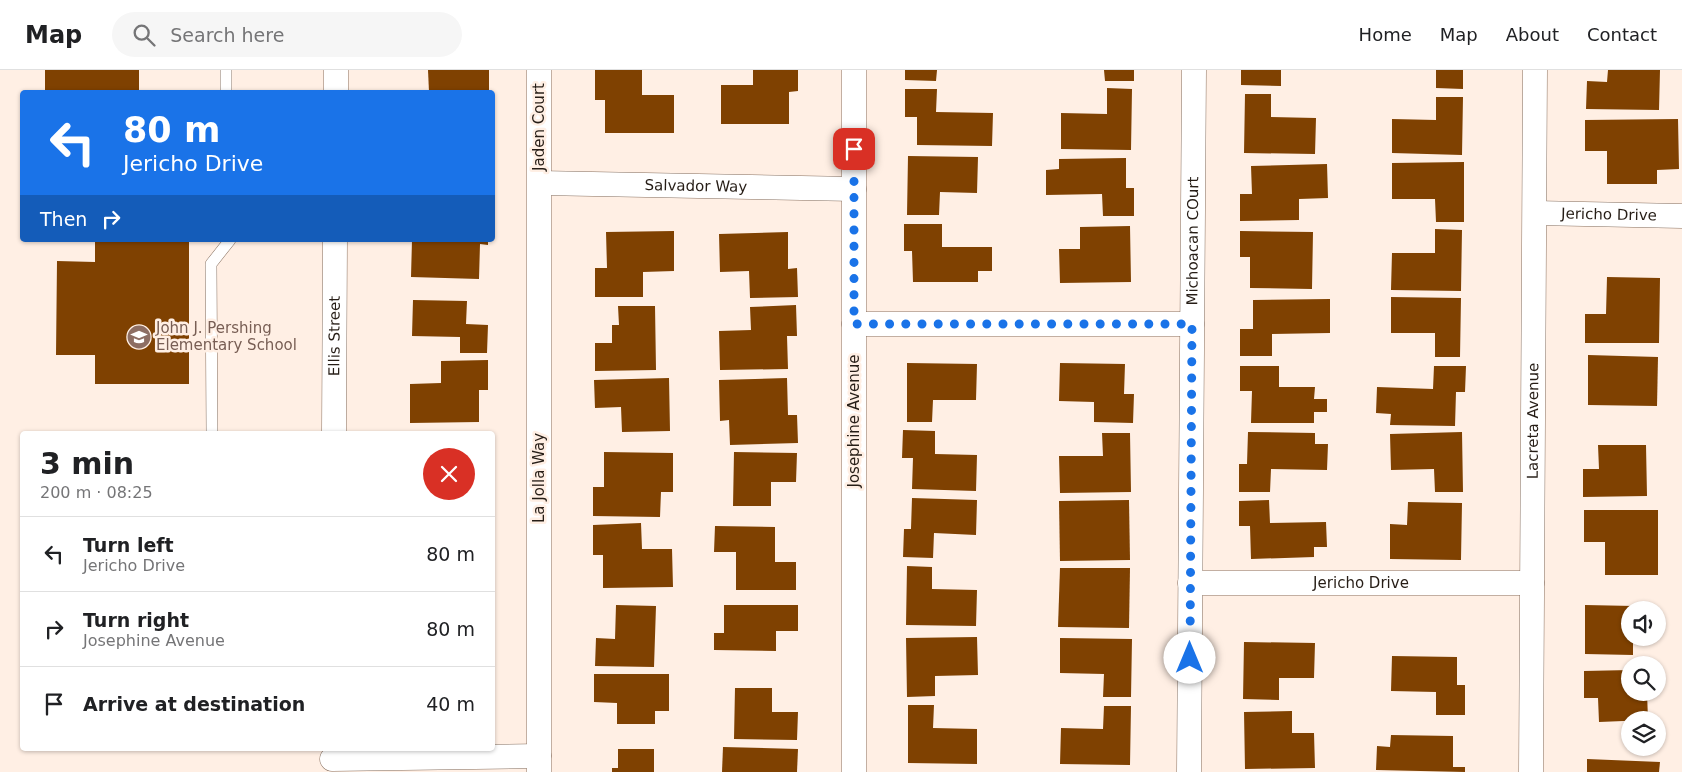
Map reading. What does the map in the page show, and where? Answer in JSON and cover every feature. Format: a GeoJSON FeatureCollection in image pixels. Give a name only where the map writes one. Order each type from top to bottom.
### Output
{"type":"FeatureCollection","features":[{"type":"Feature","properties":{"kind":"street"},"geometry":{"type":"LineString","coordinates":[[336,70],[336,90]]}},
{"type":"Feature","properties":{"kind":"street","name":"Jaden Court"},"geometry":{"type":"LineString","coordinates":[[539,70],[540,183]]}},
{"type":"Feature","properties":{"kind":"street","name":"Josephine Avenue"},"geometry":{"type":"LineString","coordinates":[[854,70],[854,772]]}},
{"type":"Feature","properties":{"kind":"street","name":"Michoacan COurt"},"geometry":{"type":"LineString","coordinates":[[1189,772],[1194,70]]}},
{"type":"Feature","properties":{"kind":"street","name":"Lacreta Avenue"},"geometry":{"type":"LineString","coordinates":[[1531,772],[1535,70]]}},
{"type":"Feature","properties":{"kind":"street","name":"Salvador Way"},"geometry":{"type":"LineString","coordinates":[[540,183],[854,189]]}},
{"type":"Feature","properties":{"kind":"street","name":"La Jolla Way"},"geometry":{"type":"LineString","coordinates":[[539,764],[540,183]]}},
{"type":"Feature","properties":{"kind":"street","name":"Jericho Drive"},"geometry":{"type":"LineString","coordinates":[[1535,213],[1682,216]]}},
{"type":"Feature","properties":{"kind":"street","name":"Ellis Street"},"geometry":{"type":"LineString","coordinates":[[334,431],[335,242]]}},
{"type":"Feature","properties":{"kind":"street"},"geometry":{"type":"LineString","coordinates":[[854,324],[1192,324]]}},
{"type":"Feature","properties":{"kind":"street","name":"Jericho Drive"},"geometry":{"type":"LineString","coordinates":[[1190,583],[1532,583]]}},
{"type":"Feature","properties":{"kind":"street"},"geometry":{"type":"LineString","coordinates":[[332,760],[539,764]]}},
{"type":"Feature","properties":{"kind":"lane"},"geometry":{"type":"LineString","coordinates":[[226,70],[226,90]]}},
{"type":"Feature","properties":{"kind":"lane"},"geometry":{"type":"LineString","coordinates":[[212,431],[211,264],[228,242]]}},
{"type":"Feature","properties":{"kind":"building"},"geometry":{"type":"Polygon","coordinates":[[[45,70],[139,70],[139,90],[45,90],[45,70]]]}},
{"type":"Feature","properties":{"kind":"building"},"geometry":{"type":"Polygon","coordinates":[[[428,70],[489,70],[489,90],[429,90],[428,70]]]}},
{"type":"Feature","properties":{"kind":"building"},"geometry":{"type":"Polygon","coordinates":[[[595,70],[642,70],[642,95],[674,95],[674,133],[605,133],[605,100],[595,100],[595,70]]]}},
{"type":"Feature","properties":{"kind":"building"},"geometry":{"type":"Polygon","coordinates":[[[753,70],[798,70],[798,91],[789,92],[789,124],[721,124],[721,85],[753,85],[753,70]]]}},
{"type":"Feature","properties":{"kind":"building"},"geometry":{"type":"Polygon","coordinates":[[[905,70],[937,70],[936,81],[905,80],[905,70]]]}},
{"type":"Feature","properties":{"kind":"building"},"geometry":{"type":"Polygon","coordinates":[[[1104,70],[1134,70],[1134,81],[1105,81],[1104,70]]]}},
{"type":"Feature","properties":{"kind":"building"},"geometry":{"type":"Polygon","coordinates":[[[1241,70],[1281,70],[1281,86],[1241,85],[1241,70]]]}},
{"type":"Feature","properties":{"kind":"building"},"geometry":{"type":"Polygon","coordinates":[[[1436,70],[1463,70],[1463,89],[1436,88],[1436,70]]]}},
{"type":"Feature","properties":{"kind":"building"},"geometry":{"type":"Polygon","coordinates":[[[1608,70],[1660,70],[1659,110],[1586,109],[1587,81],[1607,82],[1608,70]]]}},
{"type":"Feature","properties":{"kind":"building"},"geometry":{"type":"Polygon","coordinates":[[[1107,88],[1132,89],[1131,150],[1061,149],[1061,113],[1107,114],[1107,88]]]}},
{"type":"Feature","properties":{"kind":"building"},"geometry":{"type":"Polygon","coordinates":[[[905,89],[937,89],[936,112],[993,113],[992,146],[917,145],[917,117],[905,117],[905,89]]]}},
{"type":"Feature","properties":{"kind":"building"},"geometry":{"type":"Polygon","coordinates":[[[1245,94],[1271,94],[1271,117],[1316,118],[1315,154],[1244,153],[1245,94]]]}},
{"type":"Feature","properties":{"kind":"building"},"geometry":{"type":"Polygon","coordinates":[[[1436,97],[1463,97],[1462,155],[1392,153],[1392,119],[1436,120],[1436,97]]]}},
{"type":"Feature","properties":{"kind":"building"},"geometry":{"type":"Polygon","coordinates":[[[1678,119],[1679,169],[1657,170],[1657,184],[1607,184],[1607,151],[1585,151],[1585,120],[1678,119]]]}},
{"type":"Feature","properties":{"kind":"building"},"geometry":{"type":"Polygon","coordinates":[[[908,156],[978,157],[977,193],[940,192],[939,215],[907,215],[908,156]]]}},
{"type":"Feature","properties":{"kind":"building"},"geometry":{"type":"Polygon","coordinates":[[[1126,158],[1126,188],[1134,188],[1134,216],[1103,216],[1102,194],[1046,195],[1046,170],[1059,169],[1059,159],[1126,158]]]}},
{"type":"Feature","properties":{"kind":"building"},"geometry":{"type":"Polygon","coordinates":[[[1464,162],[1464,222],[1436,222],[1435,199],[1392,199],[1392,163],[1464,162]]]}},
{"type":"Feature","properties":{"kind":"building"},"geometry":{"type":"Polygon","coordinates":[[[1327,164],[1328,198],[1299,199],[1299,220],[1240,221],[1240,194],[1252,194],[1251,166],[1327,164]]]}},
{"type":"Feature","properties":{"kind":"building"},"geometry":{"type":"Polygon","coordinates":[[[904,224],[942,224],[942,247],[992,247],[992,271],[978,271],[978,282],[913,282],[912,251],[904,251],[904,224]]]}},
{"type":"Feature","properties":{"kind":"building"},"geometry":{"type":"Polygon","coordinates":[[[1130,226],[1131,282],[1060,283],[1059,249],[1080,249],[1080,227],[1130,226]]]}},
{"type":"Feature","properties":{"kind":"building"},"geometry":{"type":"Polygon","coordinates":[[[1435,229],[1462,230],[1461,291],[1391,290],[1392,253],[1435,253],[1435,229]]]}},
{"type":"Feature","properties":{"kind":"building"},"geometry":{"type":"Polygon","coordinates":[[[674,231],[674,271],[643,272],[643,297],[595,297],[595,268],[607,268],[606,232],[674,231]]]}},
{"type":"Feature","properties":{"kind":"building"},"geometry":{"type":"Polygon","coordinates":[[[1240,231],[1313,232],[1312,289],[1250,288],[1250,257],[1240,257],[1240,231]]]}},
{"type":"Feature","properties":{"kind":"building"},"geometry":{"type":"Polygon","coordinates":[[[788,232],[788,269],[797,268],[798,297],[750,298],[749,271],[720,272],[719,234],[788,232]]]}},
{"type":"Feature","properties":{"kind":"building"},"geometry":{"type":"Polygon","coordinates":[[[95,242],[189,242],[189,384],[95,384],[95,355],[56,355],[57,261],[95,262],[95,242]]]}},
{"type":"Feature","properties":{"kind":"building"},"geometry":{"type":"Polygon","coordinates":[[[412,242],[488,242],[488,245],[480,244],[479,279],[411,277],[412,242]]]}},
{"type":"Feature","properties":{"kind":"building"},"geometry":{"type":"Polygon","coordinates":[[[1607,277],[1660,278],[1659,343],[1585,343],[1585,314],[1606,314],[1607,277]]]}},
{"type":"Feature","properties":{"kind":"building"},"geometry":{"type":"Polygon","coordinates":[[[1391,297],[1461,298],[1460,357],[1435,357],[1435,333],[1391,333],[1391,297]]]}},
{"type":"Feature","properties":{"kind":"building"},"geometry":{"type":"Polygon","coordinates":[[[1330,299],[1330,333],[1272,334],[1272,356],[1240,356],[1240,329],[1253,329],[1253,300],[1330,299]]]}},
{"type":"Feature","properties":{"kind":"building"},"geometry":{"type":"Polygon","coordinates":[[[413,300],[467,301],[466,324],[488,325],[487,353],[460,353],[460,337],[412,336],[413,300]]]}},
{"type":"Feature","properties":{"kind":"building"},"geometry":{"type":"Polygon","coordinates":[[[796,305],[797,336],[787,336],[788,369],[720,370],[719,331],[751,330],[750,307],[796,305]]]}},
{"type":"Feature","properties":{"kind":"building"},"geometry":{"type":"Polygon","coordinates":[[[618,306],[655,306],[656,370],[595,371],[595,343],[612,343],[612,325],[619,325],[618,306]]]}},
{"type":"Feature","properties":{"kind":"building"},"geometry":{"type":"Polygon","coordinates":[[[1588,355],[1658,357],[1657,406],[1588,405],[1588,355]]]}},
{"type":"Feature","properties":{"kind":"building"},"geometry":{"type":"Polygon","coordinates":[[[488,360],[488,390],[479,390],[479,422],[410,423],[410,384],[441,383],[441,361],[488,360]]]}},
{"type":"Feature","properties":{"kind":"building"},"geometry":{"type":"Polygon","coordinates":[[[907,363],[977,364],[976,400],[933,400],[932,422],[907,422],[907,363]]]}},
{"type":"Feature","properties":{"kind":"building"},"geometry":{"type":"Polygon","coordinates":[[[1060,363],[1125,364],[1124,394],[1134,394],[1133,423],[1094,422],[1094,402],[1059,401],[1060,363]]]}},
{"type":"Feature","properties":{"kind":"building"},"geometry":{"type":"Polygon","coordinates":[[[1240,366],[1279,366],[1279,387],[1315,387],[1314,399],[1327,399],[1327,412],[1314,412],[1314,423],[1251,423],[1252,391],[1240,391],[1240,366]]]}},
{"type":"Feature","properties":{"kind":"building"},"geometry":{"type":"Polygon","coordinates":[[[1434,366],[1466,366],[1465,392],[1456,392],[1455,426],[1390,425],[1391,414],[1376,413],[1377,387],[1433,389],[1434,366]]]}},
{"type":"Feature","properties":{"kind":"building"},"geometry":{"type":"Polygon","coordinates":[[[669,378],[670,431],[622,432],[621,407],[595,408],[594,380],[669,378]]]}},
{"type":"Feature","properties":{"kind":"building"},"geometry":{"type":"Polygon","coordinates":[[[787,378],[788,415],[797,415],[798,443],[730,445],[729,420],[720,421],[719,380],[787,378]]]}},
{"type":"Feature","properties":{"kind":"building"},"geometry":{"type":"Polygon","coordinates":[[[903,430],[935,431],[935,454],[977,455],[976,491],[912,489],[913,458],[902,458],[903,430]]]}},
{"type":"Feature","properties":{"kind":"building"},"geometry":{"type":"Polygon","coordinates":[[[1248,432],[1315,433],[1315,444],[1328,444],[1327,470],[1271,469],[1270,492],[1239,492],[1239,464],[1247,464],[1248,432]]]}},
{"type":"Feature","properties":{"kind":"building"},"geometry":{"type":"Polygon","coordinates":[[[1462,432],[1463,492],[1435,492],[1434,469],[1391,470],[1390,434],[1462,432]]]}},
{"type":"Feature","properties":{"kind":"building"},"geometry":{"type":"Polygon","coordinates":[[[1102,433],[1130,433],[1131,492],[1060,493],[1059,456],[1103,456],[1102,433]]]}},
{"type":"Feature","properties":{"kind":"building"},"geometry":{"type":"Polygon","coordinates":[[[1598,445],[1646,445],[1647,496],[1583,497],[1583,469],[1599,469],[1598,445]]]}},
{"type":"Feature","properties":{"kind":"building"},"geometry":{"type":"Polygon","coordinates":[[[604,452],[673,453],[673,492],[661,492],[660,517],[593,516],[593,487],[604,487],[604,452]]]}},
{"type":"Feature","properties":{"kind":"building"},"geometry":{"type":"Polygon","coordinates":[[[734,452],[797,453],[796,482],[771,482],[771,506],[733,506],[734,452]]]}},
{"type":"Feature","properties":{"kind":"building"},"geometry":{"type":"Polygon","coordinates":[[[912,498],[977,500],[976,535],[934,533],[933,558],[903,557],[904,529],[911,529],[912,498]]]}},
{"type":"Feature","properties":{"kind":"building"},"geometry":{"type":"Polygon","coordinates":[[[1129,500],[1130,560],[1060,561],[1059,501],[1129,500]]]}},
{"type":"Feature","properties":{"kind":"building"},"geometry":{"type":"Polygon","coordinates":[[[1269,500],[1270,523],[1326,522],[1327,547],[1314,547],[1314,557],[1251,559],[1250,526],[1239,526],[1239,501],[1269,500]]]}},
{"type":"Feature","properties":{"kind":"building"},"geometry":{"type":"Polygon","coordinates":[[[1408,502],[1462,503],[1461,560],[1390,559],[1390,524],[1407,525],[1408,502]]]}},
{"type":"Feature","properties":{"kind":"building"},"geometry":{"type":"Polygon","coordinates":[[[1584,510],[1658,510],[1658,575],[1605,575],[1605,542],[1584,542],[1584,510]]]}},
{"type":"Feature","properties":{"kind":"building"},"geometry":{"type":"Polygon","coordinates":[[[641,523],[642,549],[672,549],[673,587],[603,588],[603,555],[593,555],[593,525],[641,523]]]}},
{"type":"Feature","properties":{"kind":"building"},"geometry":{"type":"Polygon","coordinates":[[[715,526],[775,527],[775,562],[796,562],[796,590],[736,590],[736,552],[714,552],[715,526]]]}},
{"type":"Feature","properties":{"kind":"building"},"geometry":{"type":"Polygon","coordinates":[[[907,566],[932,567],[932,589],[977,590],[976,626],[906,625],[907,566]]]}},
{"type":"Feature","properties":{"kind":"building"},"geometry":{"type":"Polygon","coordinates":[[[1060,568],[1130,568],[1129,628],[1058,627],[1060,568]]]}},
{"type":"Feature","properties":{"kind":"building"},"geometry":{"type":"Polygon","coordinates":[[[616,605],[656,606],[654,667],[595,666],[596,638],[615,639],[616,605]]]}},
{"type":"Feature","properties":{"kind":"building"},"geometry":{"type":"Polygon","coordinates":[[[724,605],[798,605],[798,631],[776,631],[776,651],[714,650],[714,633],[724,633],[724,605]]]}},
{"type":"Feature","properties":{"kind":"building"},"geometry":{"type":"Polygon","coordinates":[[[1585,605],[1621,606],[1621,646],[1633,646],[1633,655],[1585,654],[1585,605]]]}},
{"type":"Feature","properties":{"kind":"building"},"geometry":{"type":"Polygon","coordinates":[[[977,637],[978,675],[935,676],[935,696],[907,697],[906,638],[977,637]]]}},
{"type":"Feature","properties":{"kind":"building"},"geometry":{"type":"Polygon","coordinates":[[[1060,638],[1132,639],[1131,697],[1103,697],[1104,674],[1060,673],[1060,638]]]}},
{"type":"Feature","properties":{"kind":"building"},"geometry":{"type":"Polygon","coordinates":[[[1244,642],[1315,643],[1314,678],[1279,678],[1279,700],[1243,699],[1244,642]]]}},
{"type":"Feature","properties":{"kind":"building"},"geometry":{"type":"Polygon","coordinates":[[[1392,656],[1457,657],[1457,685],[1465,685],[1465,715],[1436,715],[1436,692],[1391,691],[1392,656]]]}},
{"type":"Feature","properties":{"kind":"building"},"geometry":{"type":"Polygon","coordinates":[[[1621,670],[1621,701],[1647,701],[1648,711],[1621,711],[1621,721],[1599,722],[1598,698],[1584,698],[1584,671],[1621,670]]]}},
{"type":"Feature","properties":{"kind":"building"},"geometry":{"type":"Polygon","coordinates":[[[594,674],[669,674],[669,711],[655,711],[655,724],[617,724],[617,703],[594,702],[594,674]]]}},
{"type":"Feature","properties":{"kind":"building"},"geometry":{"type":"Polygon","coordinates":[[[735,688],[772,688],[772,712],[798,712],[797,740],[734,739],[735,688]]]}},
{"type":"Feature","properties":{"kind":"building"},"geometry":{"type":"Polygon","coordinates":[[[908,705],[934,705],[933,728],[977,729],[977,764],[908,763],[908,705]]]}},
{"type":"Feature","properties":{"kind":"building"},"geometry":{"type":"Polygon","coordinates":[[[1104,706],[1131,706],[1130,765],[1060,764],[1061,728],[1103,729],[1104,706]]]}},
{"type":"Feature","properties":{"kind":"building"},"geometry":{"type":"Polygon","coordinates":[[[1292,711],[1292,733],[1314,733],[1315,768],[1245,769],[1244,712],[1292,711]]]}},
{"type":"Feature","properties":{"kind":"building"},"geometry":{"type":"Polygon","coordinates":[[[1391,735],[1453,736],[1453,767],[1465,767],[1465,772],[1376,770],[1377,746],[1390,747],[1391,735]]]}},
{"type":"Feature","properties":{"kind":"building"},"geometry":{"type":"Polygon","coordinates":[[[723,747],[798,749],[797,772],[722,772],[723,747]]]}},
{"type":"Feature","properties":{"kind":"building"},"geometry":{"type":"Polygon","coordinates":[[[618,749],[654,749],[654,772],[612,772],[612,768],[618,768],[618,749]]]}},
{"type":"Feature","properties":{"kind":"building"},"geometry":{"type":"Polygon","coordinates":[[[1587,759],[1660,762],[1659,772],[1587,772],[1587,759]]]}},
{"type":"Feature","properties":{"kind":"place","name":"John J. Pershing Elementary School"},"geometry":{"type":"Point","coordinates":[139,337]}},
{"type":"Feature","properties":{"kind":"route"},"geometry":{"type":"LineString","coordinates":[[854,149],[854,324],[1192,324],[1190,658]]}}]}
